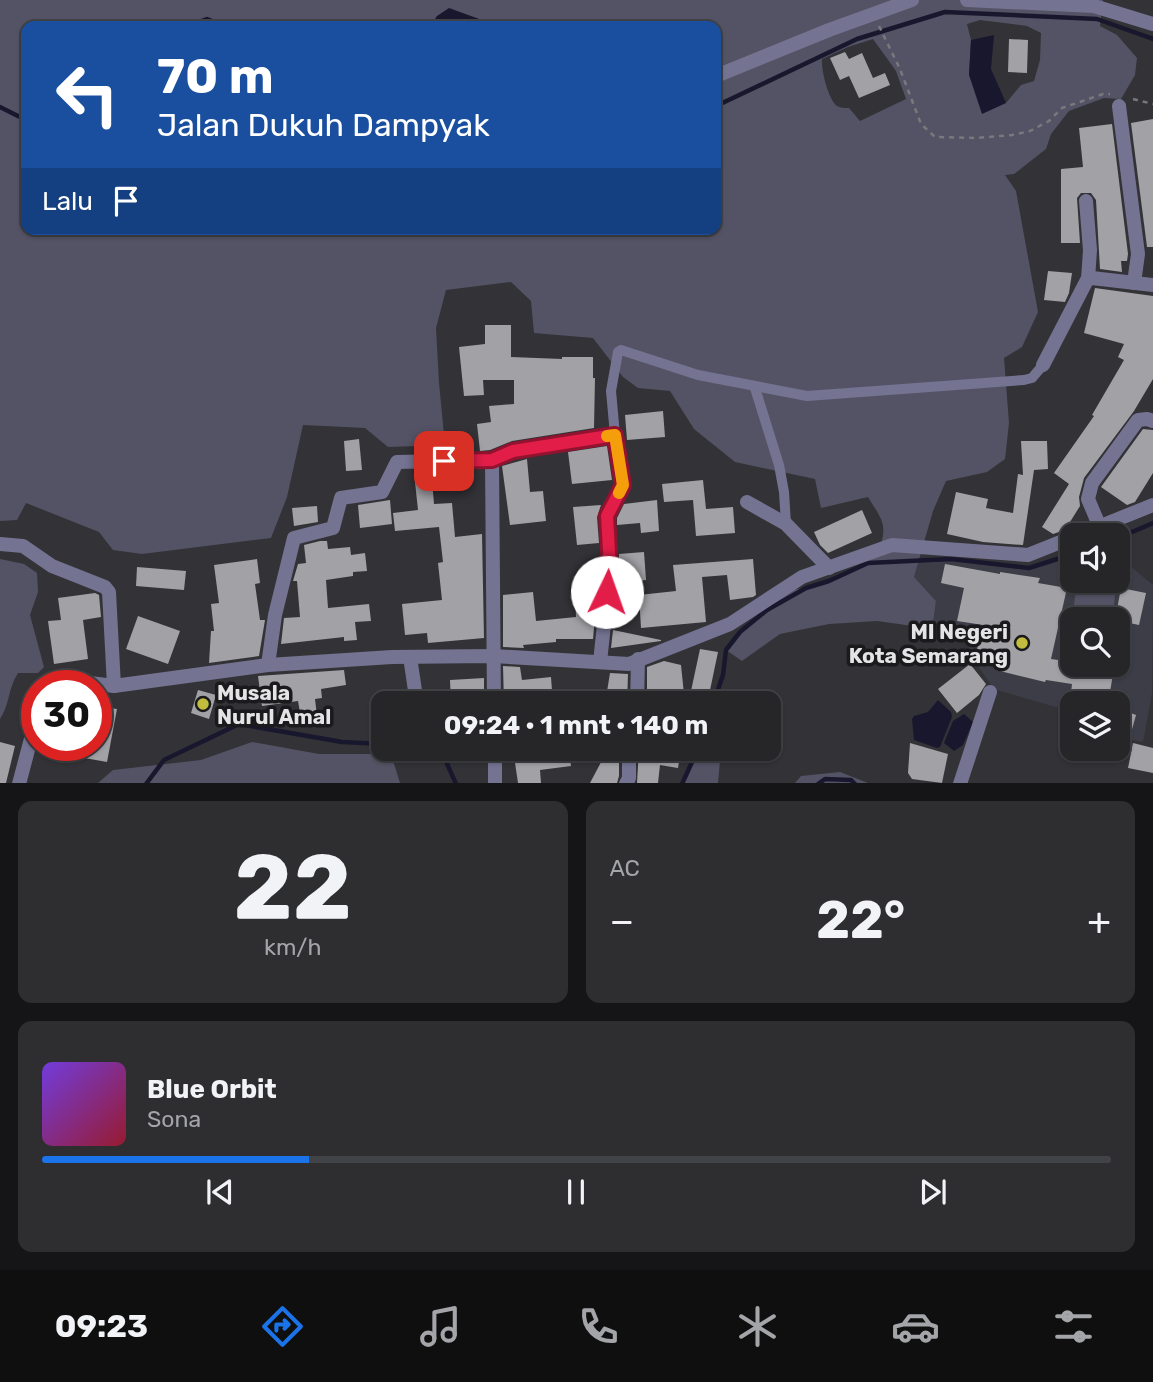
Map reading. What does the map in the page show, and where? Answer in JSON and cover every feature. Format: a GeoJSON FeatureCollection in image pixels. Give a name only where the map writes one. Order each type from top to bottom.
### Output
{"type":"FeatureCollection","features":[{"type":"Feature","properties":{"kind":"street"},"geometry":{"type":"LineString","coordinates":[[721,74],[912,0]]}},
{"type":"Feature","properties":{"kind":"street"},"geometry":{"type":"LineString","coordinates":[[967,0],[1094,6],[1153,24]]}},
{"type":"Feature","properties":{"kind":"street"},"geometry":{"type":"LineString","coordinates":[[1118,100],[1138,254],[1134,282]]}},
{"type":"Feature","properties":{"kind":"street"},"geometry":{"type":"LineString","coordinates":[[1043,365],[1088,279],[1090,250],[1086,201]]}},
{"type":"Feature","properties":{"kind":"street"},"geometry":{"type":"LineString","coordinates":[[1088,279],[1153,285]]}},
{"type":"Feature","properties":{"kind":"street"},"geometry":{"type":"LineString","coordinates":[[1098,523],[1088,499],[1092,483],[1138,421],[1153,421]]}},
{"type":"Feature","properties":{"kind":"street"},"geometry":{"type":"LineString","coordinates":[[268,665],[275,615],[294,538],[333,528],[341,498],[382,492],[397,462],[492,460],[513,451],[615,435],[623,485],[607,516],[610,569],[600,662]]}},
{"type":"Feature","properties":{"kind":"street"},"geometry":{"type":"LineString","coordinates":[[492,460],[494,691]]}},
{"type":"Feature","properties":{"kind":"street"},"geometry":{"type":"LineString","coordinates":[[747,502],[786,524],[829,568]]}},
{"type":"Feature","properties":{"kind":"street"},"geometry":{"type":"LineString","coordinates":[[1104,523],[1153,505]]}},
{"type":"Feature","properties":{"kind":"street"},"geometry":{"type":"LineString","coordinates":[[0,544],[23,547],[52,566],[105,587],[109,592],[114,686],[268,665],[410,657],[493,656],[629,664],[730,624],[802,577],[892,545],[1028,555],[1060,542]]}},
{"type":"Feature","properties":{"kind":"street"},"geometry":{"type":"LineString","coordinates":[[410,657],[415,691]]}},
{"type":"Feature","properties":{"kind":"street"},"geometry":{"type":"LineString","coordinates":[[637,691],[638,659]]}},
{"type":"Feature","properties":{"kind":"street"},"geometry":{"type":"LineString","coordinates":[[960,783],[990,692]]}},
{"type":"Feature","properties":{"kind":"street"},"geometry":{"type":"LineString","coordinates":[[19,783],[25,761]]}},
{"type":"Feature","properties":{"kind":"street"},"geometry":{"type":"LineString","coordinates":[[495,761],[495,783]]}},
{"type":"Feature","properties":{"kind":"street"},"geometry":{"type":"LineString","coordinates":[[626,783],[629,778],[629,761]]}},
{"type":"Feature","properties":{"kind":"lane"},"geometry":{"type":"LineString","coordinates":[[615,435],[611,391],[618,352],[621,350],[686,372],[755,388],[807,396],[1024,380],[1032,378],[1043,365]]}},
{"type":"Feature","properties":{"kind":"lane"},"geometry":{"type":"LineString","coordinates":[[755,388],[779,465],[786,524]]}},
{"type":"Feature","properties":{"kind":"path"},"geometry":{"type":"LineString","coordinates":[[879,26],[921,124],[935,136],[949,139],[1012,135],[1030,131],[1049,121],[1062,108],[1103,94],[1118,100],[1153,104]]}},
{"type":"Feature","properties":{"kind":"shaded area"},"geometry":{"type":"Polygon","coordinates":[[[0,0],[1103,0],[1100,26],[1117,35],[1137,58],[1135,75],[1121,99],[1104,98],[1069,111],[1051,134],[1046,149],[1014,174],[1005,175],[1016,191],[1038,312],[1022,347],[1004,358],[1009,423],[1005,459],[987,472],[946,481],[933,511],[914,577],[936,601],[933,623],[913,626],[877,621],[829,624],[780,634],[742,661],[726,650],[740,632],[767,610],[767,591],[817,586],[844,576],[868,560],[882,539],[883,526],[877,512],[868,497],[821,508],[815,479],[735,462],[694,429],[670,391],[638,388],[623,377],[593,338],[534,333],[531,301],[511,282],[446,290],[436,328],[445,445],[388,447],[365,428],[303,425],[287,497],[271,538],[142,554],[113,550],[99,532],[26,503],[17,520],[0,521],[0,0]],[[980,20],[967,24],[971,40],[969,75],[1006,103],[1021,85],[1034,81],[1040,60],[1041,33],[1027,26],[980,20]],[[873,39],[822,59],[826,84],[834,102],[837,106],[849,108],[860,121],[906,99],[896,71],[873,39]]]}},
{"type":"Feature","properties":{"kind":"shaded area"},"geometry":{"type":"Polygon","coordinates":[[[449,8],[484,21],[434,21],[449,8]]]}},
{"type":"Feature","properties":{"kind":"shaded area"},"geometry":{"type":"Polygon","coordinates":[[[994,35],[991,69],[1006,103],[982,114],[969,75],[971,40],[994,35]]]}},
{"type":"Feature","properties":{"kind":"shaded area","name":"MI Negeri Kota Semarang"},"geometry":{"type":"Polygon","coordinates":[[[1060,556],[1060,593],[1130,593],[1130,566],[1153,585],[1152,693],[1143,742],[1130,739],[1130,691],[1060,691],[1060,708],[994,689],[969,653],[972,634],[933,623],[936,601],[914,577],[918,560],[951,559],[1029,568],[1060,556]]]}},
{"type":"Feature","properties":{"kind":"shaded area"},"geometry":{"type":"Polygon","coordinates":[[[0,559],[24,564],[37,573],[38,592],[30,615],[44,667],[41,670],[21,670],[21,673],[18,673],[0,719],[0,559]]]}},
{"type":"Feature","properties":{"kind":"shaded area"},"geometry":{"type":"Polygon","coordinates":[[[1076,593],[1115,593],[1114,607],[1074,607],[1076,593]]]}},
{"type":"Feature","properties":{"kind":"shaded area"},"geometry":{"type":"Polygon","coordinates":[[[938,700],[951,712],[952,717],[940,747],[937,748],[914,740],[912,719],[928,712],[938,700]]]}},
{"type":"Feature","properties":{"kind":"shaded area"},"geometry":{"type":"Polygon","coordinates":[[[964,714],[973,722],[963,745],[954,751],[944,743],[953,721],[964,714]]]}},
{"type":"Feature","properties":{"kind":"shaded area"},"geometry":{"type":"Polygon","coordinates":[[[252,742],[319,754],[371,754],[371,761],[393,761],[400,783],[98,783],[113,770],[201,760],[252,742]]]}},
{"type":"Feature","properties":{"kind":"shaded area"},"geometry":{"type":"Polygon","coordinates":[[[692,761],[720,761],[718,783],[682,783],[692,761]]]}},
{"type":"Feature","properties":{"kind":"shaded area"},"geometry":{"type":"Polygon","coordinates":[[[840,772],[868,783],[795,783],[801,776],[840,772]]]}},
{"type":"Feature","properties":{"kind":"building"},"geometry":{"type":"Polygon","coordinates":[[[1009,39],[1028,40],[1027,73],[1008,72],[1009,39]]]}},
{"type":"Feature","properties":{"kind":"building"},"geometry":{"type":"Polygon","coordinates":[[[845,52],[849,59],[862,53],[873,78],[885,73],[890,85],[859,98],[849,76],[840,80],[830,58],[845,52]]]}},
{"type":"Feature","properties":{"kind":"building"},"geometry":{"type":"Polygon","coordinates":[[[1153,119],[1153,247],[1147,247],[1131,123],[1153,119]]]}},
{"type":"Feature","properties":{"kind":"building"},"geometry":{"type":"Polygon","coordinates":[[[1112,124],[1128,254],[1127,261],[1121,261],[1122,272],[1100,269],[1096,200],[1091,193],[1081,193],[1077,198],[1080,243],[1061,243],[1061,169],[1083,167],[1079,128],[1112,124]]]}},
{"type":"Feature","properties":{"kind":"building"},"geometry":{"type":"Polygon","coordinates":[[[1048,271],[1072,273],[1065,302],[1044,300],[1048,271]]]}},
{"type":"Feature","properties":{"kind":"building"},"geometry":{"type":"Polygon","coordinates":[[[1095,288],[1153,296],[1153,379],[1134,411],[1084,478],[1079,497],[1080,506],[1069,523],[1060,523],[1060,532],[1053,534],[1042,527],[1069,484],[1054,473],[1094,416],[1092,415],[1124,360],[1118,357],[1124,344],[1084,333],[1095,288]]]}},
{"type":"Feature","properties":{"kind":"building"},"geometry":{"type":"Polygon","coordinates":[[[485,325],[511,325],[511,357],[593,357],[594,428],[512,441],[480,451],[477,424],[491,422],[489,406],[514,404],[514,380],[483,380],[484,395],[464,396],[459,347],[485,344],[485,325]]]}},
{"type":"Feature","properties":{"kind":"building"},"geometry":{"type":"Polygon","coordinates":[[[663,411],[665,437],[627,440],[625,415],[663,411]]]}},
{"type":"Feature","properties":{"kind":"building"},"geometry":{"type":"Polygon","coordinates":[[[1143,429],[1153,430],[1153,473],[1135,502],[1127,505],[1101,487],[1143,429]]]}},
{"type":"Feature","properties":{"kind":"building"},"geometry":{"type":"Polygon","coordinates":[[[359,439],[362,470],[346,471],[344,441],[359,439]]]}},
{"type":"Feature","properties":{"kind":"building"},"geometry":{"type":"Polygon","coordinates":[[[1021,441],[1047,441],[1048,469],[1034,470],[1023,545],[983,542],[947,534],[956,492],[988,499],[986,508],[1013,513],[1018,474],[1023,475],[1021,441]]]}},
{"type":"Feature","properties":{"kind":"building"},"geometry":{"type":"Polygon","coordinates":[[[607,446],[612,480],[572,484],[568,452],[607,446]]]}},
{"type":"Feature","properties":{"kind":"building"},"geometry":{"type":"Polygon","coordinates":[[[527,459],[530,492],[543,491],[546,521],[510,525],[502,466],[527,459]]]}},
{"type":"Feature","properties":{"kind":"building"},"geometry":{"type":"Polygon","coordinates":[[[432,480],[434,504],[452,503],[455,537],[482,534],[484,638],[428,643],[427,633],[405,635],[402,604],[442,600],[438,563],[443,562],[439,527],[395,531],[393,513],[418,510],[415,482],[432,480]]]}},
{"type":"Feature","properties":{"kind":"building"},"geometry":{"type":"Polygon","coordinates":[[[703,480],[706,509],[733,507],[735,533],[696,536],[693,500],[664,502],[662,484],[703,480]]]}},
{"type":"Feature","properties":{"kind":"building"},"geometry":{"type":"Polygon","coordinates":[[[390,500],[392,524],[360,528],[358,505],[390,500]]]}},
{"type":"Feature","properties":{"kind":"building"},"geometry":{"type":"Polygon","coordinates":[[[657,500],[659,531],[641,533],[640,523],[617,525],[617,518],[624,504],[657,500]]]}},
{"type":"Feature","properties":{"kind":"building"},"geometry":{"type":"Polygon","coordinates":[[[601,505],[597,517],[599,543],[577,545],[573,507],[601,505]]]}},
{"type":"Feature","properties":{"kind":"building"},"geometry":{"type":"Polygon","coordinates":[[[317,506],[318,522],[294,526],[292,508],[317,506]]]}},
{"type":"Feature","properties":{"kind":"building"},"geometry":{"type":"Polygon","coordinates":[[[862,510],[872,533],[828,553],[820,545],[814,532],[862,510]]]}},
{"type":"Feature","properties":{"kind":"building"},"geometry":{"type":"Polygon","coordinates":[[[327,541],[328,549],[350,547],[351,555],[365,553],[367,571],[326,580],[328,608],[369,604],[371,621],[355,622],[357,640],[344,641],[344,637],[281,644],[284,618],[300,617],[297,581],[293,581],[298,564],[306,563],[304,545],[327,541]]]}},
{"type":"Feature","properties":{"kind":"building"},"geometry":{"type":"Polygon","coordinates":[[[644,552],[646,580],[619,583],[619,554],[644,552]]]}},
{"type":"Feature","properties":{"kind":"building"},"geometry":{"type":"Polygon","coordinates":[[[257,559],[260,583],[255,584],[260,620],[265,620],[259,656],[209,663],[211,631],[214,631],[211,604],[219,603],[214,565],[257,559]]]}},
{"type":"Feature","properties":{"kind":"building"},"geometry":{"type":"Polygon","coordinates":[[[753,559],[756,595],[753,597],[730,600],[727,575],[702,577],[706,622],[641,628],[639,595],[676,591],[673,565],[753,559]]]}},
{"type":"Feature","properties":{"kind":"building"},"geometry":{"type":"Polygon","coordinates":[[[945,564],[1040,578],[1038,583],[1060,587],[1060,593],[1066,593],[1063,607],[1060,607],[1051,659],[1060,660],[1060,677],[1112,677],[1110,691],[1071,691],[1072,684],[1045,682],[996,670],[1000,655],[977,649],[983,625],[957,621],[964,588],[941,583],[945,564]]]}},
{"type":"Feature","properties":{"kind":"building"},"geometry":{"type":"Polygon","coordinates":[[[137,567],[186,571],[184,590],[136,586],[137,567]]]}},
{"type":"Feature","properties":{"kind":"building"},"geometry":{"type":"Polygon","coordinates":[[[598,584],[593,639],[556,639],[556,642],[523,645],[524,648],[503,647],[503,595],[533,592],[536,621],[576,617],[575,585],[598,584]]]}},
{"type":"Feature","properties":{"kind":"building"},"geometry":{"type":"Polygon","coordinates":[[[1130,590],[1146,593],[1139,625],[1130,623],[1130,607],[1117,607],[1120,593],[1130,593],[1130,590]]]}},
{"type":"Feature","properties":{"kind":"building"},"geometry":{"type":"Polygon","coordinates":[[[95,593],[99,595],[101,617],[83,620],[88,659],[54,664],[48,621],[61,620],[58,598],[95,593]]]}},
{"type":"Feature","properties":{"kind":"building"},"geometry":{"type":"Polygon","coordinates":[[[138,616],[180,631],[168,664],[126,649],[138,616]]]}},
{"type":"Feature","properties":{"kind":"building"},"geometry":{"type":"Polygon","coordinates":[[[613,630],[661,640],[661,641],[611,648],[613,630]]]}},
{"type":"Feature","properties":{"kind":"building"},"geometry":{"type":"Polygon","coordinates":[[[700,649],[718,652],[710,691],[691,691],[700,649]]]}},
{"type":"Feature","properties":{"kind":"building"},"geometry":{"type":"Polygon","coordinates":[[[664,661],[681,665],[684,691],[647,691],[647,667],[664,661]]]}},
{"type":"Feature","properties":{"kind":"building"},"geometry":{"type":"Polygon","coordinates":[[[970,664],[986,684],[979,695],[957,713],[938,689],[970,664]]]}},
{"type":"Feature","properties":{"kind":"building"},"geometry":{"type":"Polygon","coordinates":[[[503,666],[520,667],[522,680],[551,677],[552,691],[504,691],[503,666]]]}},
{"type":"Feature","properties":{"kind":"building"},"geometry":{"type":"Polygon","coordinates":[[[344,670],[346,685],[321,689],[322,698],[315,699],[317,716],[301,718],[298,701],[262,706],[258,676],[344,670]]]}},
{"type":"Feature","properties":{"kind":"building"},"geometry":{"type":"Polygon","coordinates":[[[610,673],[628,674],[627,691],[607,691],[610,673]]]}},
{"type":"Feature","properties":{"kind":"building"},"geometry":{"type":"Polygon","coordinates":[[[484,678],[484,691],[450,691],[450,680],[484,678]]]}},
{"type":"Feature","properties":{"kind":"building","name":"Musala Nurul Amal"},"geometry":{"type":"Polygon","coordinates":[[[198,690],[216,695],[209,719],[191,713],[198,690]]]}},
{"type":"Feature","properties":{"kind":"building"},"geometry":{"type":"Polygon","coordinates":[[[112,708],[117,709],[112,736],[112,708]]]}},
{"type":"Feature","properties":{"kind":"building"},"geometry":{"type":"Polygon","coordinates":[[[1130,713],[1136,715],[1130,733],[1130,713]]]}},
{"type":"Feature","properties":{"kind":"building"},"geometry":{"type":"Polygon","coordinates":[[[0,742],[15,746],[6,783],[0,783],[0,742]]]}},
{"type":"Feature","properties":{"kind":"building"},"geometry":{"type":"Polygon","coordinates":[[[910,743],[948,754],[942,783],[912,779],[908,773],[910,743]]]}},
{"type":"Feature","properties":{"kind":"building"},"geometry":{"type":"Polygon","coordinates":[[[1133,743],[1153,748],[1153,773],[1128,768],[1133,743]]]}},
{"type":"Feature","properties":{"kind":"building"},"geometry":{"type":"Polygon","coordinates":[[[515,761],[570,761],[571,766],[540,770],[541,783],[518,783],[515,761]]]}},
{"type":"Feature","properties":{"kind":"building"},"geometry":{"type":"Polygon","coordinates":[[[602,761],[619,761],[617,783],[590,783],[602,761]]]}},
{"type":"Feature","properties":{"kind":"building"},"geometry":{"type":"Polygon","coordinates":[[[638,761],[679,761],[678,768],[660,765],[658,783],[637,783],[638,761]]]}},
{"type":"Feature","properties":{"kind":"waterway"},"geometry":{"type":"LineString","coordinates":[[721,104],[857,39],[945,12],[1097,19],[1153,39]]}},
{"type":"Feature","properties":{"kind":"waterway"},"geometry":{"type":"LineString","coordinates":[[201,21],[212,21]]}},
{"type":"Feature","properties":{"kind":"waterway"},"geometry":{"type":"LineString","coordinates":[[0,107],[21,118]]}},
{"type":"Feature","properties":{"kind":"waterway"},"geometry":{"type":"LineString","coordinates":[[1130,533],[1153,523]]}},
{"type":"Feature","properties":{"kind":"waterway"},"geometry":{"type":"LineString","coordinates":[[717,691],[723,675],[726,650],[740,632],[767,610],[806,588],[829,581],[868,563],[951,559],[1029,568],[1060,558]]}},
{"type":"Feature","properties":{"kind":"waterway"},"geometry":{"type":"LineString","coordinates":[[147,783],[164,760],[239,724],[342,742],[371,743]]}},
{"type":"Feature","properties":{"kind":"waterway"},"geometry":{"type":"LineString","coordinates":[[446,761],[456,783]]}},
{"type":"Feature","properties":{"kind":"waterway"},"geometry":{"type":"LineString","coordinates":[[682,783],[693,761]]}},
{"type":"Feature","properties":{"kind":"waterway"},"geometry":{"type":"LineString","coordinates":[[819,783],[825,779],[851,780],[854,783]]}},
{"type":"Feature","properties":{"kind":"slow traffic"},"geometry":{"type":"LineString","coordinates":[[607,436],[615,435],[623,485],[619,493]]}},
{"type":"Feature","properties":{"kind":"place","name":"MI Negeri Kota Semarang"},"geometry":{"type":"Point","coordinates":[1022,643]}},
{"type":"Feature","properties":{"kind":"place","name":"Musala Nurul Amal"},"geometry":{"type":"Point","coordinates":[203,704]}},
{"type":"Feature","properties":{"kind":"route"},"geometry":{"type":"LineString","coordinates":[[444,461],[492,460],[513,451],[615,435],[623,485],[607,516],[610,569],[607,592]]}}]}
